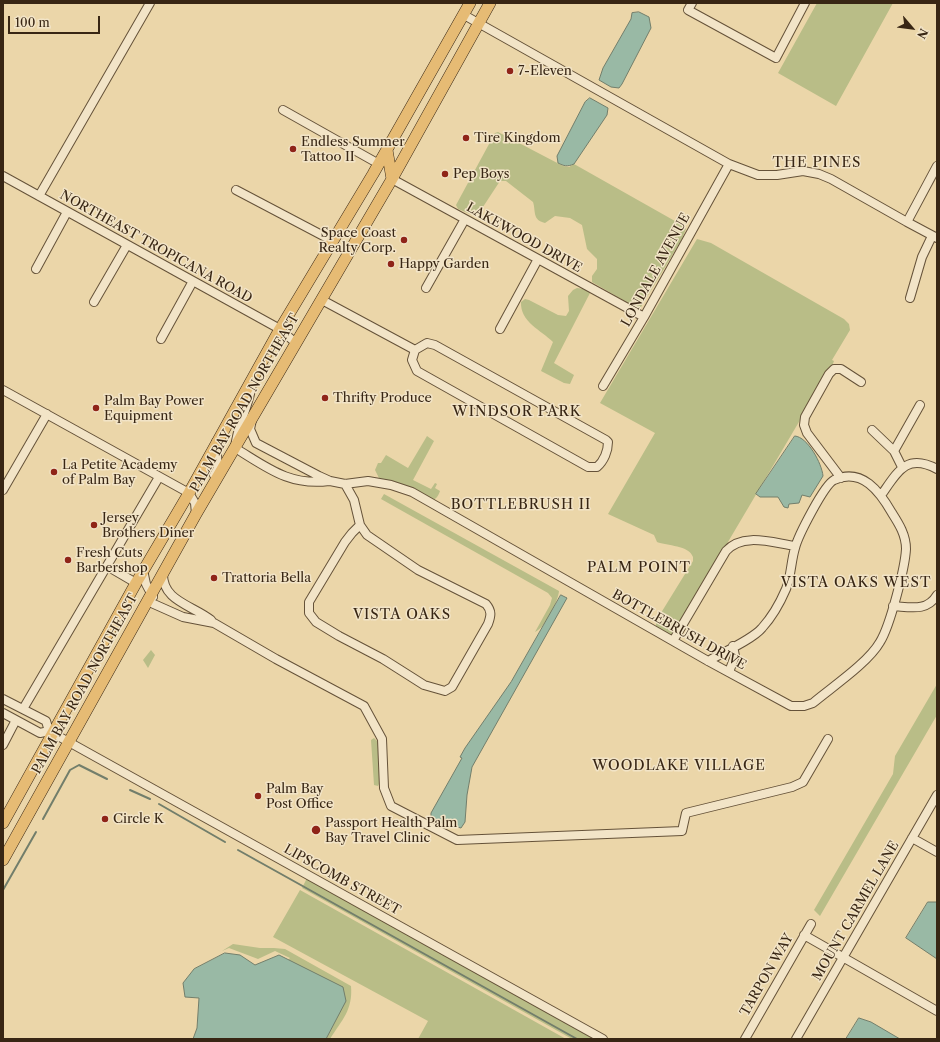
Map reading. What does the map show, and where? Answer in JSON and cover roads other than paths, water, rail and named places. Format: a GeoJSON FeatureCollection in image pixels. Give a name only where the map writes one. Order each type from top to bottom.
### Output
{"type":"FeatureCollection","features":[{"type":"Feature","properties":{"kind":"main road","name":"PALM BAY ROAD NORTHEAST"},"geometry":{"type":"LineString","coordinates":[[3,823],[51,732],[143,570],[189,493],[252,378],[379,164],[470,3]]}},
{"type":"Feature","properties":{"kind":"main road","name":"PALM BAY ROAD NORTHEAST"},"geometry":{"type":"LineString","coordinates":[[3,860],[162,573],[390,183],[490,3]]}},
{"type":"Feature","properties":{"kind":"main road"},"geometry":{"type":"LineString","coordinates":[[387,150],[390,183]]}},
{"type":"Feature","properties":{"kind":"main road"},"geometry":{"type":"LineString","coordinates":[[379,164],[390,183]]}},
{"type":"Feature","properties":{"kind":"street"},"geometry":{"type":"LineString","coordinates":[[39,196],[150,3]]}},
{"type":"Feature","properties":{"kind":"street"},"geometry":{"type":"LineString","coordinates":[[692,3],[688,10],[776,58],[805,3]]}},
{"type":"Feature","properties":{"kind":"street"},"geometry":{"type":"LineString","coordinates":[[464,15],[729,164],[758,175],[777,176],[803,171],[819,174],[831,179],[935,237],[922,257],[910,298]]}},
{"type":"Feature","properties":{"kind":"street"},"geometry":{"type":"LineString","coordinates":[[283,110],[379,164]]}},
{"type":"Feature","properties":{"kind":"street","name":"LONDALE AVENUE"},"geometry":{"type":"LineString","coordinates":[[603,386],[644,318],[729,164]]}},
{"type":"Feature","properties":{"kind":"street"},"geometry":{"type":"LineString","coordinates":[[907,222],[937,166]]}},
{"type":"Feature","properties":{"kind":"street","name":"NORTHEAST TROPICANA ROAD"},"geometry":{"type":"LineString","coordinates":[[3,176],[280,329],[296,342]]}},
{"type":"Feature","properties":{"kind":"street","name":"LAKEWOOD DRIVE"},"geometry":{"type":"LineString","coordinates":[[390,183],[465,219],[644,318]]}},
{"type":"Feature","properties":{"kind":"street"},"geometry":{"type":"LineString","coordinates":[[236,190],[333,241]]}},
{"type":"Feature","properties":{"kind":"street"},"geometry":{"type":"LineString","coordinates":[[36,269],[67,212]]}},
{"type":"Feature","properties":{"kind":"street"},"geometry":{"type":"LineString","coordinates":[[426,288],[465,219]]}},
{"type":"Feature","properties":{"kind":"street"},"geometry":{"type":"LineString","coordinates":[[94,302],[127,245]]}},
{"type":"Feature","properties":{"kind":"street"},"geometry":{"type":"LineString","coordinates":[[500,329],[538,259]]}},
{"type":"Feature","properties":{"kind":"street"},"geometry":{"type":"LineString","coordinates":[[161,339],[193,281]]}},
{"type":"Feature","properties":{"kind":"street"},"geometry":{"type":"LineString","coordinates":[[322,300],[415,350]]}},
{"type":"Feature","properties":{"kind":"street"},"geometry":{"type":"LineString","coordinates":[[427,343],[435,345],[606,440],[608,442],[607,452],[601,464],[598,467],[588,467],[421,374],[412,364],[415,350],[427,343]]}},
{"type":"Feature","properties":{"kind":"street"},"geometry":{"type":"LineString","coordinates":[[841,478],[807,433],[804,425],[805,417],[829,374],[834,369],[841,369],[861,382]]}},
{"type":"Feature","properties":{"kind":"street"},"geometry":{"type":"LineString","coordinates":[[235,448],[237,432],[250,398],[252,378]]}},
{"type":"Feature","properties":{"kind":"street"},"geometry":{"type":"LineString","coordinates":[[3,390],[189,493],[195,503],[196,514]]}},
{"type":"Feature","properties":{"kind":"street"},"geometry":{"type":"LineString","coordinates":[[894,451],[920,405]]}},
{"type":"Feature","properties":{"kind":"street"},"geometry":{"type":"LineString","coordinates":[[3,490],[46,414]]}},
{"type":"Feature","properties":{"kind":"street","name":"BOTTLEBRUSH DRIVE"},"geometry":{"type":"LineString","coordinates":[[252,419],[250,429],[256,443],[330,481],[345,484],[368,481],[391,485],[412,492],[708,661],[791,706],[813,703],[866,659],[880,643],[893,606],[903,569],[906,549],[902,529],[882,494]]}},
{"type":"Feature","properties":{"kind":"street"},"geometry":{"type":"LineString","coordinates":[[872,430],[894,451],[902,467]]}},
{"type":"Feature","properties":{"kind":"street"},"geometry":{"type":"LineString","coordinates":[[212,488],[213,477],[218,468],[216,442]]}},
{"type":"Feature","properties":{"kind":"street","name":"BOTTLEBRUSH DRIVE"},"geometry":{"type":"LineString","coordinates":[[235,448],[283,476],[301,482],[314,483],[330,481]]}},
{"type":"Feature","properties":{"kind":"street"},"geometry":{"type":"LineString","coordinates":[[708,661],[759,631],[776,608],[787,588],[795,546],[828,484],[841,478],[857,478],[865,480],[882,494],[902,467],[916,462],[936,467]]}},
{"type":"Feature","properties":{"kind":"street"},"geometry":{"type":"LineString","coordinates":[[23,709],[159,477]]}},
{"type":"Feature","properties":{"kind":"street"},"geometry":{"type":"LineString","coordinates":[[345,484],[354,500],[360,525],[367,535],[418,570],[486,604],[490,610],[491,617],[488,624],[452,687],[445,691],[424,685],[384,659],[339,636],[316,622],[309,613],[309,602],[348,537],[360,525]]}},
{"type":"Feature","properties":{"kind":"street"},"geometry":{"type":"LineString","coordinates":[[673,641],[731,545],[746,540],[795,546]]}},
{"type":"Feature","properties":{"kind":"street"},"geometry":{"type":"LineString","coordinates":[[107,566],[136,583]]}},
{"type":"Feature","properties":{"kind":"street"},"geometry":{"type":"LineString","coordinates":[[143,570],[149,597],[162,608],[183,617],[214,623]]}},
{"type":"Feature","properties":{"kind":"street"},"geometry":{"type":"LineString","coordinates":[[162,573],[162,581],[168,594],[276,659],[364,706],[382,739],[384,788],[391,806],[457,840],[682,831],[686,813],[792,787],[803,782],[828,739]]}},
{"type":"Feature","properties":{"kind":"street"},"geometry":{"type":"LineString","coordinates":[[893,606],[923,607],[931,603],[937,595]]}},
{"type":"Feature","properties":{"kind":"street"},"geometry":{"type":"LineString","coordinates":[[729,672],[735,656],[733,646]]}},
{"type":"Feature","properties":{"kind":"street"},"geometry":{"type":"LineString","coordinates":[[3,699],[46,721],[51,732],[40,733],[3,713]]}},
{"type":"Feature","properties":{"kind":"street"},"geometry":{"type":"LineString","coordinates":[[3,745],[16,720]]}},
{"type":"Feature","properties":{"kind":"street","name":"LIPSCOMB STREET"},"geometry":{"type":"LineString","coordinates":[[51,732],[603,1039]]}},
{"type":"Feature","properties":{"kind":"street","name":"MOUNT CARMEL LANE"},"geometry":{"type":"LineString","coordinates":[[796,1039],[937,796]]}},
{"type":"Feature","properties":{"kind":"street"},"geometry":{"type":"LineString","coordinates":[[912,838],[937,852]]}},
{"type":"Feature","properties":{"kind":"street","name":"TARPON WAY"},"geometry":{"type":"LineString","coordinates":[[745,1039],[811,924]]}},
{"type":"Feature","properties":{"kind":"street"},"geometry":{"type":"LineString","coordinates":[[804,935],[937,1011]]}},
{"type":"Feature","properties":{"kind":"waterway"},"geometry":{"type":"LineString","coordinates":[[43,819],[70,770],[79,765],[107,779]]}},
{"type":"Feature","properties":{"kind":"waterway"},"geometry":{"type":"LineString","coordinates":[[130,790],[150,799]]}},
{"type":"Feature","properties":{"kind":"waterway"},"geometry":{"type":"LineString","coordinates":[[159,804],[225,842]]}},
{"type":"Feature","properties":{"kind":"waterway"},"geometry":{"type":"LineString","coordinates":[[3,890],[36,832]]}},
{"type":"Feature","properties":{"kind":"waterway"},"geometry":{"type":"LineString","coordinates":[[238,850],[577,1039]]}},
{"type":"Feature","properties":{"kind":"place","name":"7-Eleven"},"geometry":{"type":"Point","coordinates":[510,71]}},
{"type":"Feature","properties":{"kind":"place","name":"Tire Kingdom"},"geometry":{"type":"Point","coordinates":[466,138]}},
{"type":"Feature","properties":{"kind":"place","name":"Endless Summer Tattoo II"},"geometry":{"type":"Point","coordinates":[293,149]}},
{"type":"Feature","properties":{"kind":"place","name":"Pep Boys"},"geometry":{"type":"Point","coordinates":[445,174]}},
{"type":"Feature","properties":{"kind":"place","name":"Space Coast Realty Corp."},"geometry":{"type":"Point","coordinates":[404,240]}},
{"type":"Feature","properties":{"kind":"place","name":"Happy Garden"},"geometry":{"type":"Point","coordinates":[391,264]}},
{"type":"Feature","properties":{"kind":"place","name":"Thrifty Produce"},"geometry":{"type":"Point","coordinates":[325,398]}},
{"type":"Feature","properties":{"kind":"place","name":"Palm Bay Power Equipment"},"geometry":{"type":"Point","coordinates":[96,408]}},
{"type":"Feature","properties":{"kind":"place","name":"La Petite Academy of Palm Bay"},"geometry":{"type":"Point","coordinates":[54,472]}},
{"type":"Feature","properties":{"kind":"place","name":"Jersey Brothers Diner"},"geometry":{"type":"Point","coordinates":[94,525]}},
{"type":"Feature","properties":{"kind":"place","name":"Fresh Cuts Barbershop"},"geometry":{"type":"Point","coordinates":[68,560]}},
{"type":"Feature","properties":{"kind":"place","name":"Trattoria Bella"},"geometry":{"type":"Point","coordinates":[214,578]}},
{"type":"Feature","properties":{"kind":"place","name":"Palm Bay Post Office"},"geometry":{"type":"Point","coordinates":[258,796]}},
{"type":"Feature","properties":{"kind":"place","name":"Circle K"},"geometry":{"type":"Point","coordinates":[105,819]}},
{"type":"Feature","properties":{"kind":"place","name":"Passport Health Palm Bay Travel Clinic"},"geometry":{"type":"Point","coordinates":[316,830]}},
{"type":"Feature","properties":{"kind":"district","name":"THE PINES"},"geometry":{"type":"Point","coordinates":[817,163]}},
{"type":"Feature","properties":{"kind":"district","name":"WINDSOR PARK"},"geometry":{"type":"Point","coordinates":[517,412]}},
{"type":"Feature","properties":{"kind":"district","name":"BOTTLEBRUSH II"},"geometry":{"type":"Point","coordinates":[521,505]}},
{"type":"Feature","properties":{"kind":"district","name":"PALM POINT"},"geometry":{"type":"Point","coordinates":[639,568]}},
{"type":"Feature","properties":{"kind":"district","name":"VISTA OAKS WEST"},"geometry":{"type":"Point","coordinates":[856,583]}},
{"type":"Feature","properties":{"kind":"district","name":"VISTA OAKS"},"geometry":{"type":"Point","coordinates":[402,615]}},
{"type":"Feature","properties":{"kind":"district","name":"WOODLAKE VILLAGE"},"geometry":{"type":"Point","coordinates":[679,766]}}]}
